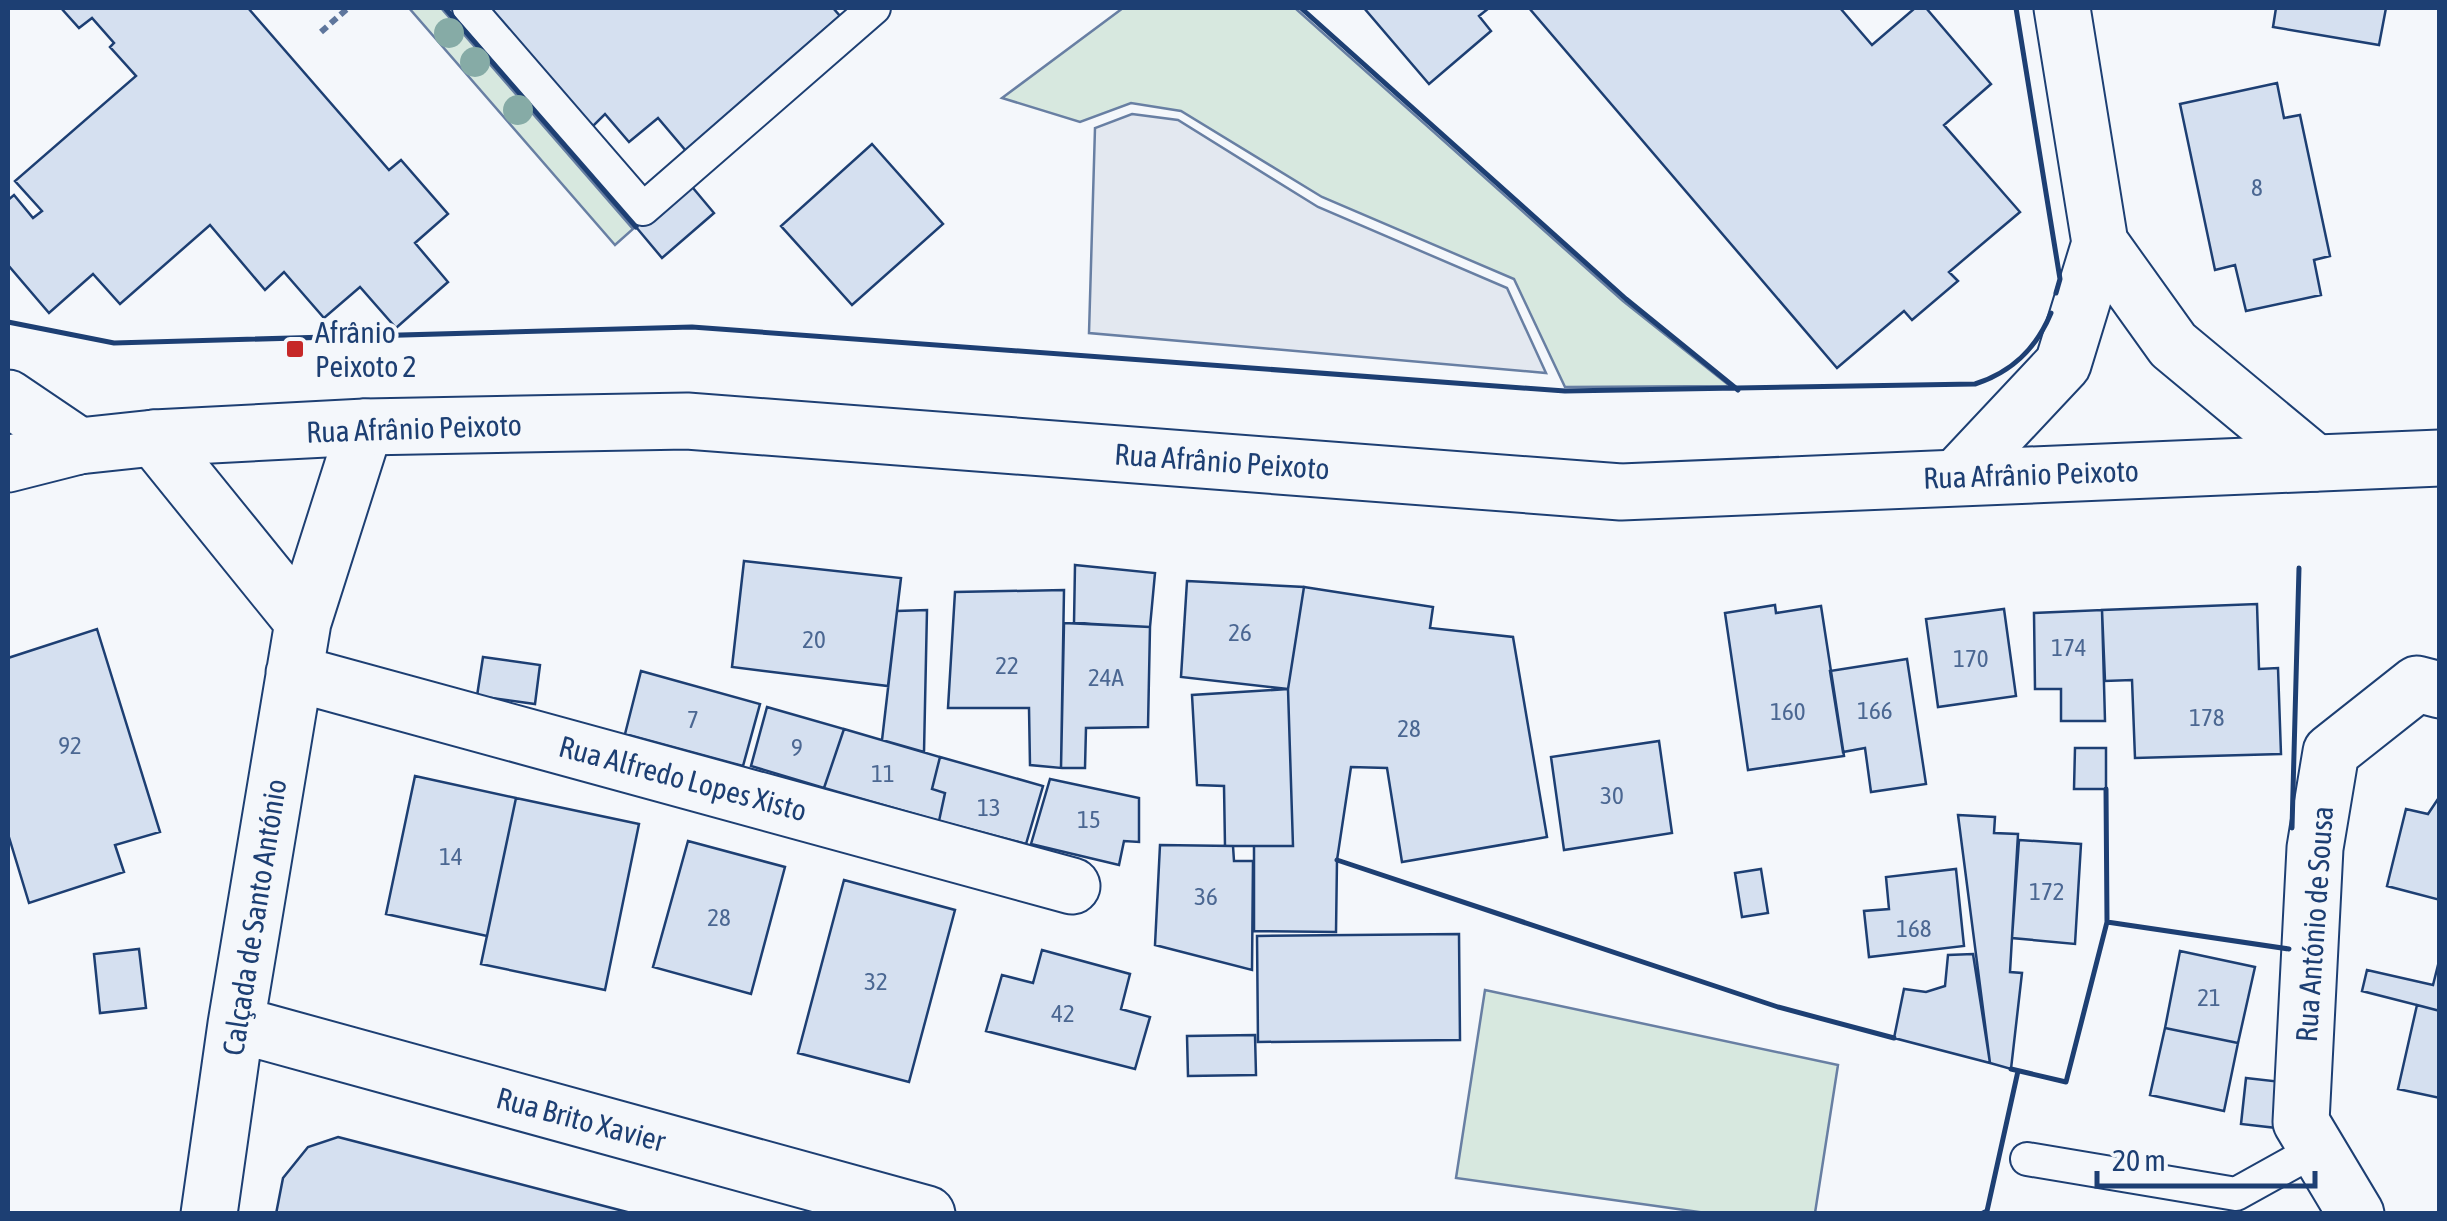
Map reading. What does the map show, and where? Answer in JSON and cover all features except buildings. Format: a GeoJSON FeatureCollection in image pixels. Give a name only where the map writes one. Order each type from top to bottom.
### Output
{"type":"FeatureCollection","features":[{"type":"Feature","properties":{"kind":"street"},"geometry":{"type":"LineString","coordinates":[[2062,8],[2100,242],[2173,345],[2315,462]]}},
{"type":"Feature","properties":{"kind":"street"},"geometry":{"type":"LineString","coordinates":[[1957,478],[2062,364],[2100,242]]}},
{"type":"Feature","properties":{"kind":"street"},"geometry":{"type":"LineString","coordinates":[[8,398],[79,446]]}},
{"type":"Feature","properties":{"kind":"street","name":"Rua Afrânio Peixoto"},"geometry":{"type":"LineString","coordinates":[[8,464],[79,446],[154,438],[365,427],[687,421],[1621,492],[2440,458]]}},
{"type":"Feature","properties":{"kind":"street","name":"Calçada de Santo António"},"geometry":{"type":"LineString","coordinates":[[209,1214],[298,647],[365,427]]}},
{"type":"Feature","properties":{"kind":"street"},"geometry":{"type":"LineString","coordinates":[[154,438],[298,647]]}},
{"type":"Feature","properties":{"kind":"street","name":"Rua Alfredo Lopes Xisto"},"geometry":{"type":"LineString","coordinates":[[298,647],[1072,886]]}},
{"type":"Feature","properties":{"kind":"street","name":"Rua António de Sousa"},"geometry":{"type":"LineString","coordinates":[[2356,1214],[2301,1122],[2315,848],[2331,752],[2417,684],[2440,690]]}},
{"type":"Feature","properties":{"kind":"street","name":"Rua Brito Xavier"},"geometry":{"type":"LineString","coordinates":[[236,1024],[927,1214]]}},
{"type":"Feature","properties":{"kind":"lane"},"geometry":{"type":"LineString","coordinates":[[469,8],[643,209],[874,8]]}},
{"type":"Feature","properties":{"kind":"lane"},"geometry":{"type":"LineString","coordinates":[[2027,1159],[2236,1194],[2316,1149]]}},
{"type":"Feature","properties":{"kind":"path"},"geometry":{"type":"LineString","coordinates":[[320,32],[348,8]]}},
{"type":"Feature","properties":{"kind":"shaded area"},"geometry":{"type":"Polygon","coordinates":[[[409,8],[441,8],[633,229],[615,245],[409,8]]]}},
{"type":"Feature","properties":{"kind":"shaded area"},"geometry":{"type":"Polygon","coordinates":[[[1123,8],[1295,8],[1623,301],[1730,386],[1565,387],[1514,279],[1322,197],[1181,111],[1131,103],[1080,122],[1002,98],[1123,8]]]}},
{"type":"Feature","properties":{"kind":"shaded area"},"geometry":{"type":"Polygon","coordinates":[[[1132,114],[1178,120],[1318,207],[1507,288],[1546,373],[1089,333],[1095,128],[1132,114]]]}},
{"type":"Feature","properties":{"kind":"shaded area"},"geometry":{"type":"Polygon","coordinates":[[[1485,990],[1838,1065],[1815,1213],[1706,1213],[1456,1178],[1485,990]]]}},
{"type":"Feature","properties":{"kind":"wall"},"geometry":{"type":"LineString","coordinates":[[445,8],[636,227]]}},
{"type":"Feature","properties":{"kind":"wall"},"geometry":{"type":"LineString","coordinates":[[1301,8],[1626,299],[1738,390]]}},
{"type":"Feature","properties":{"kind":"wall"},"geometry":{"type":"LineString","coordinates":[[2016,8],[2060,279],[2056,293]]}},
{"type":"Feature","properties":{"kind":"wall"},"geometry":{"type":"LineString","coordinates":[[8,322],[114,343],[692,327],[1565,391],[1975,384],[2021,358],[2038,338],[2051,313]]}},
{"type":"Feature","properties":{"kind":"wall"},"geometry":{"type":"LineString","coordinates":[[2292,828],[2299,568]]}},
{"type":"Feature","properties":{"kind":"wall"},"geometry":{"type":"LineString","coordinates":[[2011,1069],[2066,1082],[2107,922],[2106,789]]}},
{"type":"Feature","properties":{"kind":"wall"},"geometry":{"type":"LineString","coordinates":[[1337,860],[1778,1007],[1894,1038]]}},
{"type":"Feature","properties":{"kind":"wall"},"geometry":{"type":"LineString","coordinates":[[2107,922],[2289,949]]}},
{"type":"Feature","properties":{"kind":"wall"},"geometry":{"type":"LineString","coordinates":[[1981,1214],[1987,1211],[2018,1071]]}},
{"type":"Feature","properties":{"kind":"place","name":"Afrânio Peixoto 2"},"geometry":{"type":"Point","coordinates":[295,349]}}]}
